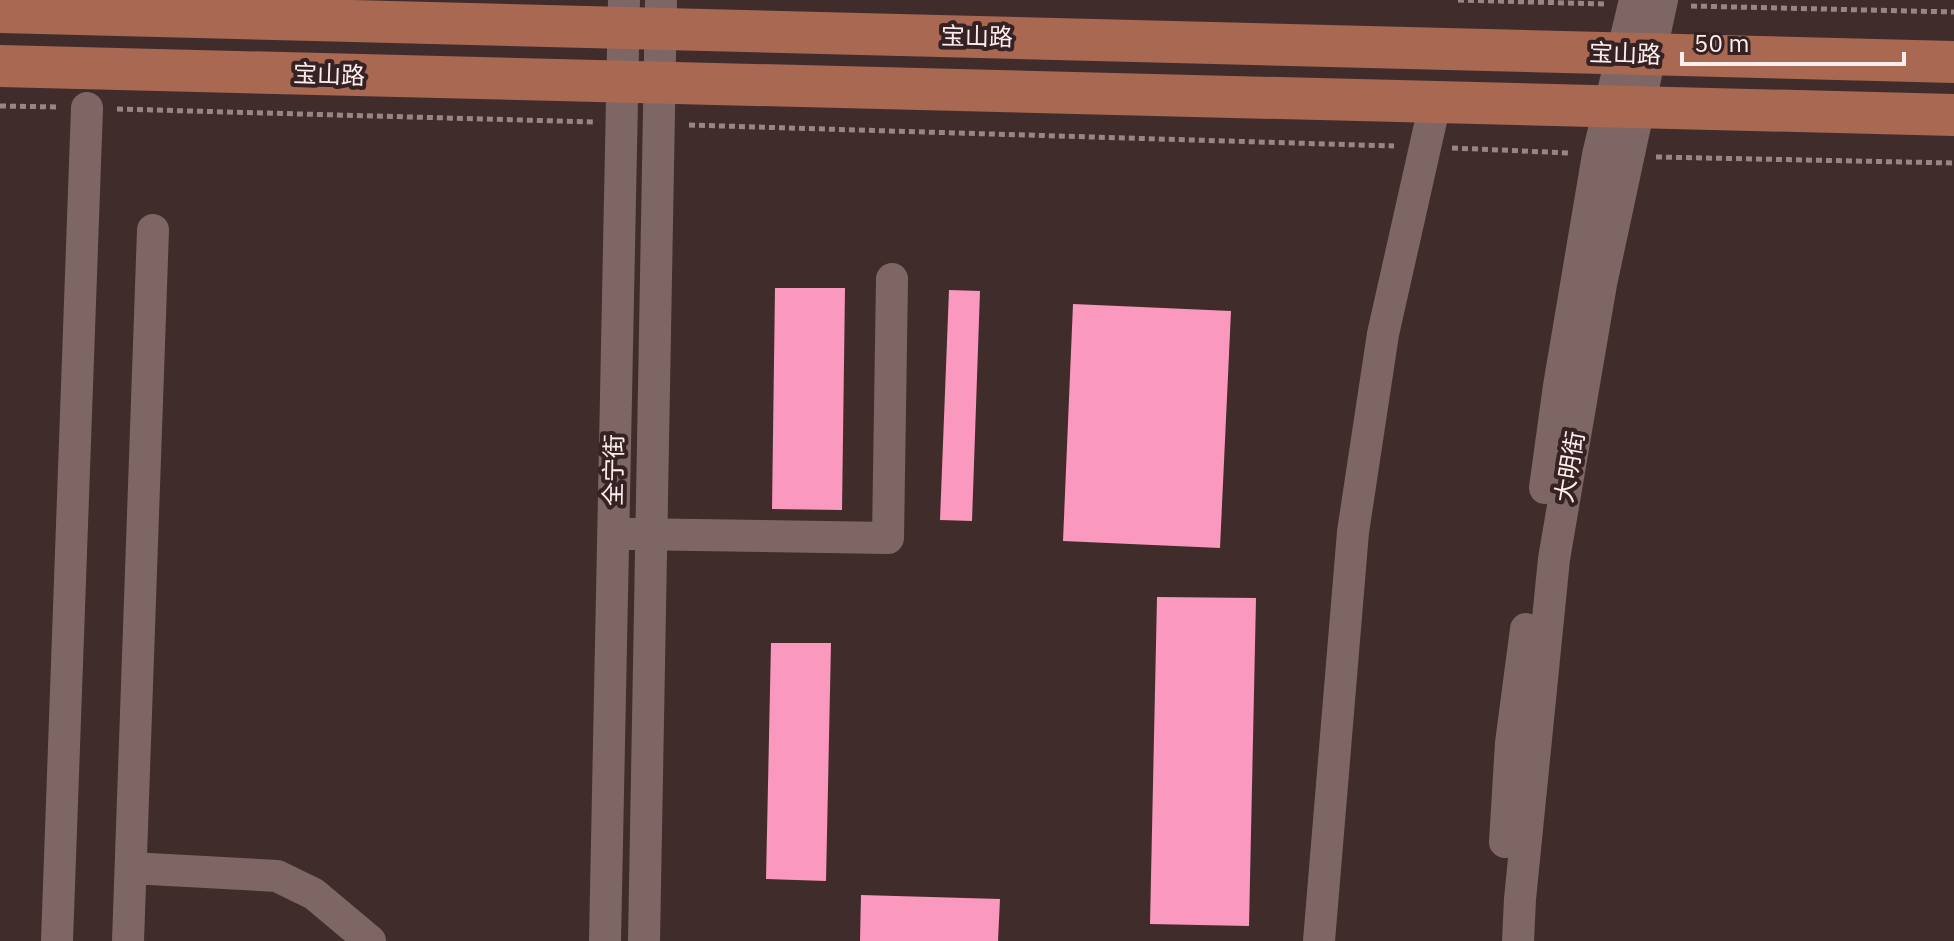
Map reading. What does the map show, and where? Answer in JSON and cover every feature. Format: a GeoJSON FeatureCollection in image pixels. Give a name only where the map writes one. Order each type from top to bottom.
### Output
{"type":"FeatureCollection","features":[{"type":"Feature","properties":{"kind":"main road","name":"宝山路"},"geometry":{"type":"LineString","coordinates":[[0,12],[642,14],[1637,54],[1954,62]]}},
{"type":"Feature","properties":{"kind":"main road","name":"宝山路"},"geometry":{"type":"LineString","coordinates":[[0,66],[640,103],[1435,103],[1954,115]]}},
{"type":"Feature","properties":{"kind":"street","name":"大明街"},"geometry":{"type":"LineString","coordinates":[[1499,941],[1511,743],[1559,386],[1648,2]]}},
{"type":"Feature","properties":{"kind":"street","name":"全宁街"},"geometry":{"type":"LineString","coordinates":[[605,941],[613,533],[640,103],[642,14]]}},
{"type":"Feature","properties":{"kind":"street","name":"全宁街"},"geometry":{"type":"LineString","coordinates":[[640,103],[650,534],[644,941]]}},
{"type":"Feature","properties":{"kind":"street"},"geometry":{"type":"LineString","coordinates":[[1319,941],[1353,532],[1383,334],[1435,103]]}},
{"type":"Feature","properties":{"kind":"street"},"geometry":{"type":"LineString","coordinates":[[57,941],[87,108]]}},
{"type":"Feature","properties":{"kind":"street","name":"大明街"},"geometry":{"type":"LineString","coordinates":[[1518,941],[1554,559],[1601,284],[1613,156]]}},
{"type":"Feature","properties":{"kind":"street"},"geometry":{"type":"LineString","coordinates":[[128,941],[153,230]]}},
{"type":"Feature","properties":{"kind":"street"},"geometry":{"type":"LineString","coordinates":[[613,533],[888,538],[892,279]]}},
{"type":"Feature","properties":{"kind":"street"},"geometry":{"type":"LineString","coordinates":[[131,868],[277,876],[314,894],[370,941]]}},
{"type":"Feature","properties":{"kind":"path"},"geometry":{"type":"LineString","coordinates":[[1458,0],[1648,2],[1954,12]]}},
{"type":"Feature","properties":{"kind":"path"},"geometry":{"type":"LineString","coordinates":[[0,106],[87,108],[640,103],[1613,156],[1954,163]]}},
{"type":"Feature","properties":{"kind":"building"},"geometry":{"type":"Polygon","coordinates":[[[775,288],[845,288],[842,510],[772,509],[775,288]]]}},
{"type":"Feature","properties":{"kind":"building"},"geometry":{"type":"Polygon","coordinates":[[[949,290],[980,291],[972,521],[940,520],[949,290]]]}},
{"type":"Feature","properties":{"kind":"building"},"geometry":{"type":"Polygon","coordinates":[[[1073,304],[1231,311],[1220,548],[1063,541],[1073,304]]]}},
{"type":"Feature","properties":{"kind":"building"},"geometry":{"type":"Polygon","coordinates":[[[1157,597],[1256,598],[1249,926],[1150,924],[1157,597]]]}},
{"type":"Feature","properties":{"kind":"building"},"geometry":{"type":"Polygon","coordinates":[[[771,643],[831,643],[826,881],[766,879],[771,643]]]}},
{"type":"Feature","properties":{"kind":"building"},"geometry":{"type":"Polygon","coordinates":[[[861,895],[1000,899],[998,941],[860,941],[861,895]]]}}]}
